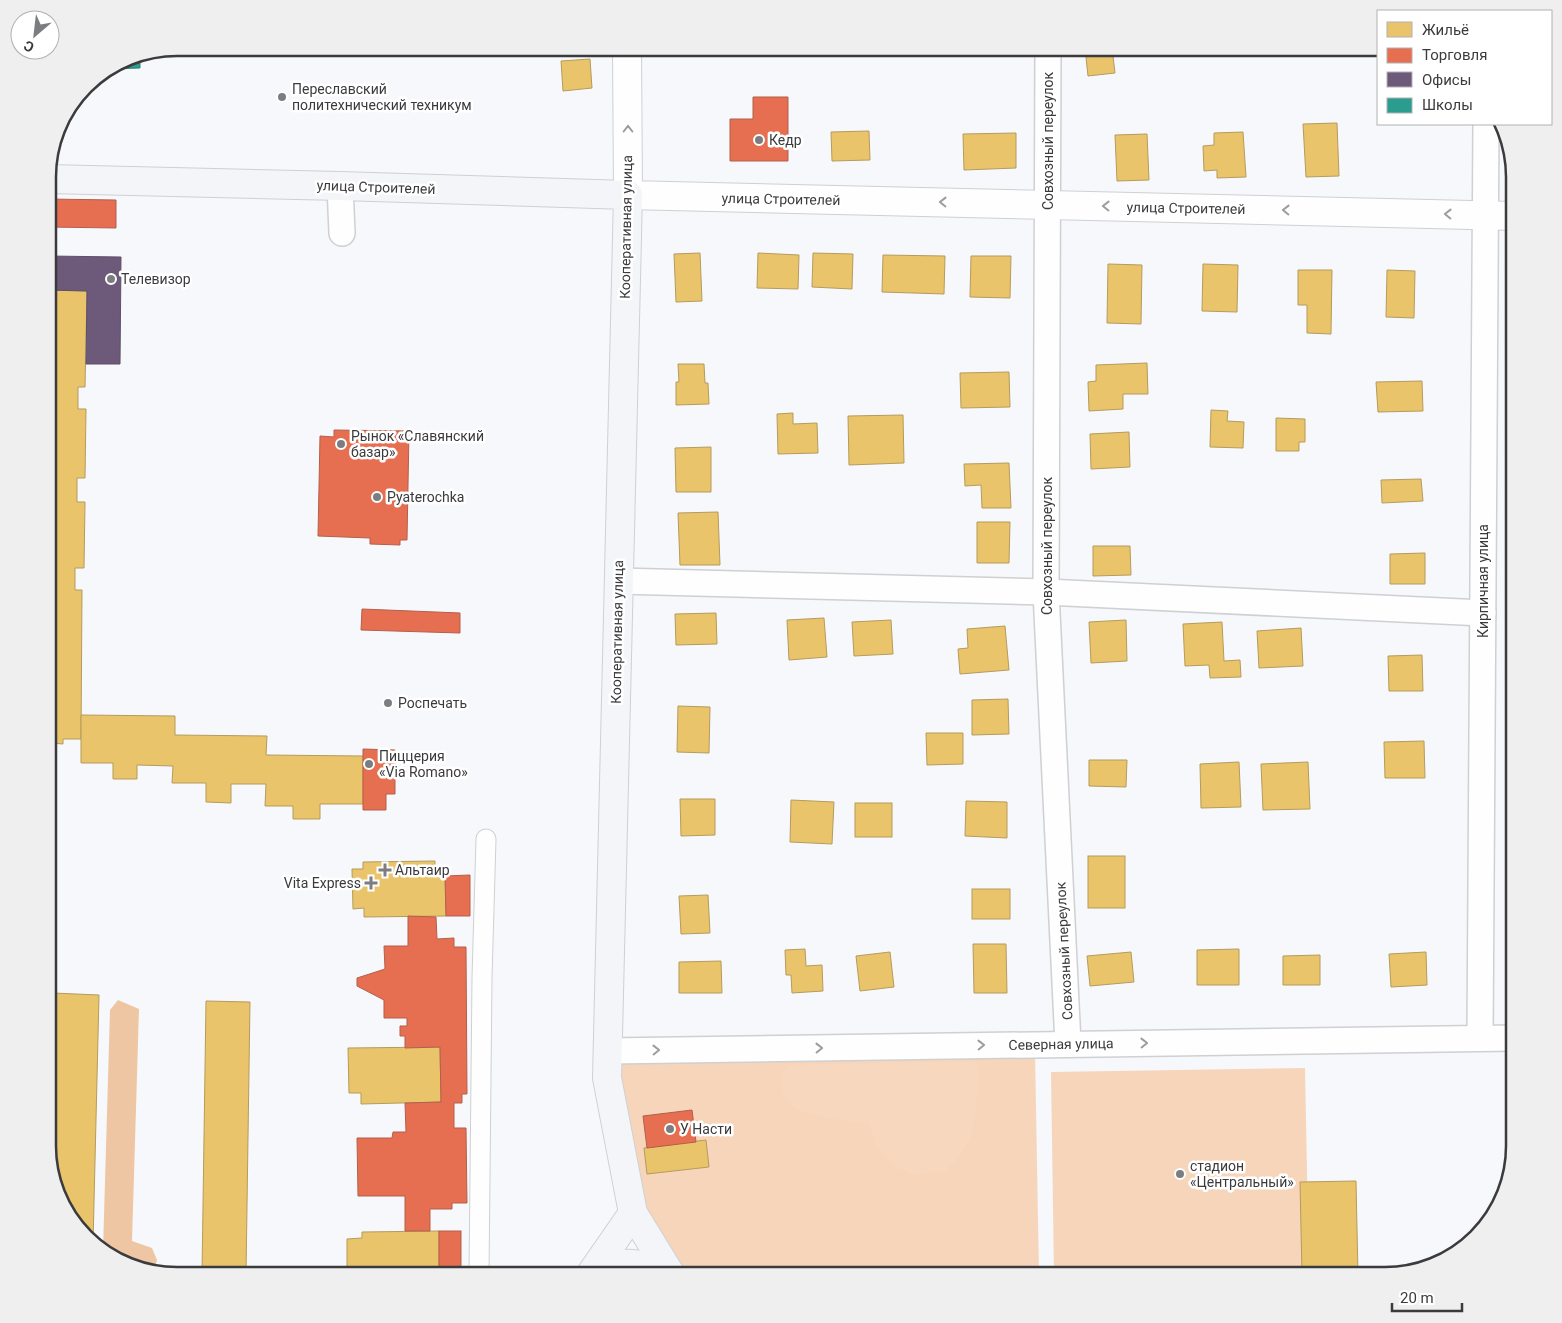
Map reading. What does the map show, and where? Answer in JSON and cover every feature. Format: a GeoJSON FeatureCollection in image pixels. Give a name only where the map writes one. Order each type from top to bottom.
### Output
{"type":"FeatureCollection","features":[{"type":"Feature","properties":{"kind":"main road","name":"улица Строителей"},"geometry":{"type":"LineString","coordinates":[[57,179],[628,195]]}},
{"type":"Feature","properties":{"kind":"main road","name":"Кооперативная улица"},"geometry":{"type":"LineString","coordinates":[[628,195],[607,1078],[633,1213]]}},
{"type":"Feature","properties":{"kind":"main road"},"geometry":{"type":"LineString","coordinates":[[597,1267],[633,1213],[666,1267]]}},
{"type":"Feature","properties":{"kind":"main road"},"geometry":{"type":"LineString","coordinates":[[608,1267],[630,1264],[648,1267]]}},
{"type":"Feature","properties":{"kind":"street","name":"Совхозный переулок"},"geometry":{"type":"LineString","coordinates":[[1048,56],[1046,592],[1068,1044]]}},
{"type":"Feature","properties":{"kind":"street","name":"Кооперативная улица"},"geometry":{"type":"LineString","coordinates":[[627,57],[628,195]]}},
{"type":"Feature","properties":{"kind":"street","name":"Кирпичная улица"},"geometry":{"type":"LineString","coordinates":[[1480,1038],[1486,125]]}},
{"type":"Feature","properties":{"kind":"street"},"geometry":{"type":"LineString","coordinates":[[340,186],[342,233]]}},
{"type":"Feature","properties":{"kind":"street","name":"улица Строителей"},"geometry":{"type":"LineString","coordinates":[[628,195],[1506,216]]}},
{"type":"Feature","properties":{"kind":"street"},"geometry":{"type":"LineString","coordinates":[[618,581],[1046,592],[1483,613]]}},
{"type":"Feature","properties":{"kind":"street"},"geometry":{"type":"LineString","coordinates":[[479,1267],[482,978],[486,839]]}},
{"type":"Feature","properties":{"kind":"street","name":"Северная улица"},"geometry":{"type":"LineString","coordinates":[[608,1051],[1506,1038]]}},
{"type":"Feature","properties":{"kind":"shaded area"},"geometry":{"type":"Polygon","coordinates":[[[118,1000],[139,1009],[132,1241],[152,1248],[157,1260],[156,1265],[131,1258],[103,1241],[110,1010],[118,1000]]]}},
{"type":"Feature","properties":{"kind":"shaded area"},"geometry":{"type":"Polygon","coordinates":[[[1035,1052],[1039,1267],[679,1267],[641,1209],[617,1058],[1035,1052]]]}},
{"type":"Feature","properties":{"kind":"shaded area"},"geometry":{"type":"Polygon","coordinates":[[[976,1061],[980,1070],[972,1135],[959,1157],[945,1171],[914,1175],[896,1167],[877,1149],[869,1123],[809,1114],[789,1103],[783,1090],[783,1072],[792,1065],[976,1061]]]}},
{"type":"Feature","properties":{"kind":"shaded area","name":"стадион «Центральный»"},"geometry":{"type":"Polygon","coordinates":[[[1305,1068],[1309,1267],[1054,1267],[1051,1072],[1305,1068]]]}},
{"type":"Feature","properties":{"kind":"building: Жильё"},"geometry":{"type":"Polygon","coordinates":[[[1086,56],[1113,56],[1115,73],[1088,76],[1086,56]]]}},
{"type":"Feature","properties":{"kind":"building: Жильё"},"geometry":{"type":"Polygon","coordinates":[[[590,59],[592,88],[563,91],[561,61],[590,59]]]}},
{"type":"Feature","properties":{"kind":"building: Жильё"},"geometry":{"type":"Polygon","coordinates":[[[1337,123],[1339,176],[1306,177],[1303,124],[1337,123]]]}},
{"type":"Feature","properties":{"kind":"building: Жильё"},"geometry":{"type":"Polygon","coordinates":[[[869,131],[870,160],[832,161],[831,132],[869,131]]]}},
{"type":"Feature","properties":{"kind":"building: Жильё"},"geometry":{"type":"Polygon","coordinates":[[[1243,132],[1246,177],[1217,178],[1217,170],[1204,171],[1203,146],[1214,145],[1214,133],[1243,132]]]}},
{"type":"Feature","properties":{"kind":"building: Жильё"},"geometry":{"type":"Polygon","coordinates":[[[1016,133],[1016,168],[964,170],[963,134],[1016,133]]]}},
{"type":"Feature","properties":{"kind":"building: Жильё"},"geometry":{"type":"Polygon","coordinates":[[[1147,134],[1149,180],[1117,181],[1115,135],[1147,134]]]}},
{"type":"Feature","properties":{"kind":"building: Жильё"},"geometry":{"type":"Polygon","coordinates":[[[700,253],[702,301],[676,302],[674,254],[700,253]]]}},
{"type":"Feature","properties":{"kind":"building: Жильё"},"geometry":{"type":"Polygon","coordinates":[[[758,253],[799,255],[798,289],[757,288],[758,253]]]}},
{"type":"Feature","properties":{"kind":"building: Жильё"},"geometry":{"type":"Polygon","coordinates":[[[813,253],[853,254],[852,289],[812,287],[813,253]]]}},
{"type":"Feature","properties":{"kind":"building: Жильё"},"geometry":{"type":"Polygon","coordinates":[[[883,255],[945,256],[944,294],[882,292],[883,255]]]}},
{"type":"Feature","properties":{"kind":"building: Жильё"},"geometry":{"type":"Polygon","coordinates":[[[971,256],[1011,256],[1010,298],[970,297],[971,256]]]}},
{"type":"Feature","properties":{"kind":"building: Жильё"},"geometry":{"type":"Polygon","coordinates":[[[1108,264],[1142,265],[1141,324],[1107,323],[1108,264]]]}},
{"type":"Feature","properties":{"kind":"building: Жильё"},"geometry":{"type":"Polygon","coordinates":[[[1203,264],[1238,265],[1237,312],[1202,311],[1203,264]]]}},
{"type":"Feature","properties":{"kind":"building: Жильё"},"geometry":{"type":"Polygon","coordinates":[[[1298,270],[1332,270],[1331,334],[1307,333],[1307,305],[1298,305],[1298,270]]]}},
{"type":"Feature","properties":{"kind":"building: Жильё"},"geometry":{"type":"Polygon","coordinates":[[[1387,270],[1415,271],[1414,318],[1386,317],[1387,270]]]}},
{"type":"Feature","properties":{"kind":"building: Жильё"},"geometry":{"type":"Polygon","coordinates":[[[57,290],[87,291],[85,387],[78,387],[78,409],[86,409],[85,478],[77,478],[77,502],[85,502],[84,568],[75,568],[75,590],[82,590],[81,739],[63,739],[63,744],[57,744],[57,290]]]}},
{"type":"Feature","properties":{"kind":"building: Жильё"},"geometry":{"type":"Polygon","coordinates":[[[1147,363],[1148,394],[1123,394],[1123,409],[1089,411],[1088,382],[1096,381],[1096,365],[1147,363]]]}},
{"type":"Feature","properties":{"kind":"building: Жильё"},"geometry":{"type":"Polygon","coordinates":[[[678,364],[704,364],[705,383],[708,383],[709,404],[676,405],[676,382],[679,382],[678,364]]]}},
{"type":"Feature","properties":{"kind":"building: Жильё"},"geometry":{"type":"Polygon","coordinates":[[[1009,372],[1010,407],[961,408],[960,373],[1009,372]]]}},
{"type":"Feature","properties":{"kind":"building: Жильё"},"geometry":{"type":"Polygon","coordinates":[[[1422,381],[1423,411],[1378,412],[1376,382],[1422,381]]]}},
{"type":"Feature","properties":{"kind":"building: Жильё"},"geometry":{"type":"Polygon","coordinates":[[[1211,410],[1228,411],[1227,421],[1244,422],[1243,448],[1210,447],[1211,410]]]}},
{"type":"Feature","properties":{"kind":"building: Жильё"},"geometry":{"type":"Polygon","coordinates":[[[793,413],[793,424],[817,423],[818,453],[778,454],[777,414],[793,413]]]}},
{"type":"Feature","properties":{"kind":"building: Жильё"},"geometry":{"type":"Polygon","coordinates":[[[903,415],[904,463],[849,465],[848,416],[903,415]]]}},
{"type":"Feature","properties":{"kind":"building: Жильё"},"geometry":{"type":"Polygon","coordinates":[[[1276,418],[1305,419],[1305,442],[1299,442],[1299,451],[1276,451],[1276,418]]]}},
{"type":"Feature","properties":{"kind":"building: Жильё"},"geometry":{"type":"Polygon","coordinates":[[[1129,432],[1130,467],[1091,469],[1090,434],[1129,432]]]}},
{"type":"Feature","properties":{"kind":"building: Жильё"},"geometry":{"type":"Polygon","coordinates":[[[711,447],[711,492],[676,492],[675,448],[711,447]]]}},
{"type":"Feature","properties":{"kind":"building: Жильё"},"geometry":{"type":"Polygon","coordinates":[[[1009,463],[1011,508],[982,508],[981,485],[965,486],[964,464],[1009,463]]]}},
{"type":"Feature","properties":{"kind":"building: Жильё"},"geometry":{"type":"Polygon","coordinates":[[[1421,479],[1423,501],[1382,503],[1381,480],[1421,479]]]}},
{"type":"Feature","properties":{"kind":"building: Жильё"},"geometry":{"type":"Polygon","coordinates":[[[718,512],[720,565],[680,565],[678,513],[718,512]]]}},
{"type":"Feature","properties":{"kind":"building: Жильё"},"geometry":{"type":"Polygon","coordinates":[[[977,522],[1010,522],[1009,563],[977,563],[977,522]]]}},
{"type":"Feature","properties":{"kind":"building: Жильё"},"geometry":{"type":"Polygon","coordinates":[[[1093,546],[1130,546],[1131,575],[1093,576],[1093,546]]]}},
{"type":"Feature","properties":{"kind":"building: Жильё"},"geometry":{"type":"Polygon","coordinates":[[[1425,553],[1425,584],[1390,584],[1390,554],[1425,553]]]}},
{"type":"Feature","properties":{"kind":"building: Жильё"},"geometry":{"type":"Polygon","coordinates":[[[716,613],[717,644],[676,645],[675,614],[716,613]]]}},
{"type":"Feature","properties":{"kind":"building: Жильё"},"geometry":{"type":"Polygon","coordinates":[[[824,618],[827,657],[789,660],[787,620],[824,618]]]}},
{"type":"Feature","properties":{"kind":"building: Жильё"},"geometry":{"type":"Polygon","coordinates":[[[891,620],[893,654],[854,656],[852,622],[891,620]]]}},
{"type":"Feature","properties":{"kind":"building: Жильё"},"geometry":{"type":"Polygon","coordinates":[[[1126,620],[1127,661],[1091,663],[1089,622],[1126,620]]]}},
{"type":"Feature","properties":{"kind":"building: Жильё"},"geometry":{"type":"Polygon","coordinates":[[[1222,622],[1224,661],[1240,660],[1241,677],[1210,678],[1209,665],[1185,666],[1183,624],[1222,622]]]}},
{"type":"Feature","properties":{"kind":"building: Жильё"},"geometry":{"type":"Polygon","coordinates":[[[1005,626],[1009,670],[960,674],[958,649],[968,648],[967,629],[1005,626]]]}},
{"type":"Feature","properties":{"kind":"building: Жильё"},"geometry":{"type":"Polygon","coordinates":[[[1301,628],[1303,666],[1259,668],[1257,631],[1301,628]]]}},
{"type":"Feature","properties":{"kind":"building: Жильё"},"geometry":{"type":"Polygon","coordinates":[[[1422,655],[1423,691],[1389,691],[1388,656],[1422,655]]]}},
{"type":"Feature","properties":{"kind":"building: Жильё"},"geometry":{"type":"Polygon","coordinates":[[[1008,699],[1009,734],[972,735],[972,700],[1008,699]]]}},
{"type":"Feature","properties":{"kind":"building: Жильё"},"geometry":{"type":"Polygon","coordinates":[[[678,706],[710,707],[709,753],[677,752],[678,706]]]}},
{"type":"Feature","properties":{"kind":"building: Жильё"},"geometry":{"type":"Polygon","coordinates":[[[81,715],[175,716],[175,735],[267,736],[266,755],[363,756],[363,804],[320,804],[320,819],[293,819],[293,806],[265,806],[266,784],[231,784],[231,803],[206,802],[206,783],[172,783],[173,766],[137,765],[137,779],[113,779],[113,763],[81,763],[81,715]]]}},
{"type":"Feature","properties":{"kind":"building: Жильё"},"geometry":{"type":"Polygon","coordinates":[[[926,733],[963,733],[963,764],[927,765],[926,733]]]}},
{"type":"Feature","properties":{"kind":"building: Жильё"},"geometry":{"type":"Polygon","coordinates":[[[1424,741],[1425,778],[1385,778],[1384,742],[1424,741]]]}},
{"type":"Feature","properties":{"kind":"building: Жильё"},"geometry":{"type":"Polygon","coordinates":[[[1089,760],[1127,760],[1126,787],[1089,786],[1089,760]]]}},
{"type":"Feature","properties":{"kind":"building: Жильё"},"geometry":{"type":"Polygon","coordinates":[[[1239,762],[1241,807],[1201,808],[1200,764],[1239,762]]]}},
{"type":"Feature","properties":{"kind":"building: Жильё"},"geometry":{"type":"Polygon","coordinates":[[[1308,762],[1310,809],[1263,810],[1261,764],[1308,762]]]}},
{"type":"Feature","properties":{"kind":"building: Жильё"},"geometry":{"type":"Polygon","coordinates":[[[680,799],[715,799],[715,835],[681,836],[680,799]]]}},
{"type":"Feature","properties":{"kind":"building: Жильё"},"geometry":{"type":"Polygon","coordinates":[[[791,800],[834,802],[832,844],[790,842],[791,800]]]}},
{"type":"Feature","properties":{"kind":"building: Жильё"},"geometry":{"type":"Polygon","coordinates":[[[966,801],[1007,802],[1007,838],[965,836],[966,801]]]}},
{"type":"Feature","properties":{"kind":"building: Жильё"},"geometry":{"type":"Polygon","coordinates":[[[855,803],[892,803],[892,837],[855,837],[855,803]]]}},
{"type":"Feature","properties":{"kind":"building: Жильё"},"geometry":{"type":"Polygon","coordinates":[[[1088,856],[1125,856],[1125,908],[1088,908],[1088,856]]]}},
{"type":"Feature","properties":{"kind":"building: Жильё"},"geometry":{"type":"Polygon","coordinates":[[[435,861],[435,867],[445,867],[446,916],[364,917],[364,908],[353,909],[352,869],[363,869],[363,862],[435,861]]]}},
{"type":"Feature","properties":{"kind":"building: Жильё"},"geometry":{"type":"Polygon","coordinates":[[[972,889],[1010,889],[1010,919],[972,919],[972,889]]]}},
{"type":"Feature","properties":{"kind":"building: Жильё"},"geometry":{"type":"Polygon","coordinates":[[[708,895],[710,933],[681,934],[679,896],[708,895]]]}},
{"type":"Feature","properties":{"kind":"building: Жильё"},"geometry":{"type":"Polygon","coordinates":[[[973,944],[1006,944],[1007,993],[974,993],[973,944]]]}},
{"type":"Feature","properties":{"kind":"building: Жильё"},"geometry":{"type":"Polygon","coordinates":[[[805,949],[806,966],[822,965],[823,991],[792,993],[791,975],[786,975],[785,950],[805,949]]]}},
{"type":"Feature","properties":{"kind":"building: Жильё"},"geometry":{"type":"Polygon","coordinates":[[[1239,949],[1239,985],[1197,985],[1197,950],[1239,949]]]}},
{"type":"Feature","properties":{"kind":"building: Жильё"},"geometry":{"type":"Polygon","coordinates":[[[890,952],[894,987],[860,991],[856,956],[890,952]]]}},
{"type":"Feature","properties":{"kind":"building: Жильё"},"geometry":{"type":"Polygon","coordinates":[[[1131,952],[1134,982],[1090,986],[1087,956],[1131,952]]]}},
{"type":"Feature","properties":{"kind":"building: Жильё"},"geometry":{"type":"Polygon","coordinates":[[[1426,952],[1427,985],[1391,987],[1389,954],[1426,952]]]}},
{"type":"Feature","properties":{"kind":"building: Жильё"},"geometry":{"type":"Polygon","coordinates":[[[1320,955],[1320,985],[1283,985],[1283,956],[1320,955]]]}},
{"type":"Feature","properties":{"kind":"building: Жильё"},"geometry":{"type":"Polygon","coordinates":[[[721,961],[722,993],[679,993],[679,962],[721,961]]]}},
{"type":"Feature","properties":{"kind":"building: Жильё"},"geometry":{"type":"Polygon","coordinates":[[[57,993],[99,995],[93,1233],[81,1219],[69,1199],[60,1177],[57,1162],[57,993]]]}},
{"type":"Feature","properties":{"kind":"building: Жильё"},"geometry":{"type":"Polygon","coordinates":[[[206,1001],[250,1002],[246,1267],[202,1267],[206,1001]]]}},
{"type":"Feature","properties":{"kind":"building: Жильё"},"geometry":{"type":"Polygon","coordinates":[[[440,1047],[441,1102],[361,1104],[361,1093],[349,1093],[348,1048],[440,1047]]]}},
{"type":"Feature","properties":{"kind":"building: Жильё"},"geometry":{"type":"Polygon","coordinates":[[[706,1140],[709,1167],[647,1174],[644,1148],[706,1140]]]}},
{"type":"Feature","properties":{"kind":"building: Жильё"},"geometry":{"type":"Polygon","coordinates":[[[1356,1181],[1358,1267],[1302,1267],[1300,1182],[1356,1181]]]}},
{"type":"Feature","properties":{"kind":"building: Жильё"},"geometry":{"type":"Polygon","coordinates":[[[439,1231],[439,1267],[347,1267],[347,1239],[362,1238],[362,1232],[439,1231]]]}},
{"type":"Feature","properties":{"kind":"building: Торговля","name":"Кедр"},"geometry":{"type":"Polygon","coordinates":[[[753,97],[788,97],[788,161],[730,161],[730,119],[753,119],[753,97]]]}},
{"type":"Feature","properties":{"kind":"building: Торговля"},"geometry":{"type":"Polygon","coordinates":[[[57,199],[116,200],[116,228],[57,227],[57,199]]]}},
{"type":"Feature","properties":{"kind":"building: Торговля"},"geometry":{"type":"Polygon","coordinates":[[[334,430],[409,431],[407,540],[400,540],[400,545],[370,544],[370,538],[318,536],[320,436],[334,437],[334,430]]]}},
{"type":"Feature","properties":{"kind":"building: Торговля"},"geometry":{"type":"Polygon","coordinates":[[[362,609],[460,613],[460,633],[361,630],[362,609]]]}},
{"type":"Feature","properties":{"kind":"building: Торговля","name":"Роспечать"},"geometry":{"type":"Polygon","coordinates":[[[385,699],[390,699],[390,706],[385,706],[385,699]]]}},
{"type":"Feature","properties":{"kind":"building: Торговля"},"geometry":{"type":"Polygon","coordinates":[[[363,749],[395,750],[395,794],[386,794],[386,810],[363,810],[363,749]]]}},
{"type":"Feature","properties":{"kind":"building: Торговля"},"geometry":{"type":"Polygon","coordinates":[[[470,875],[470,916],[446,916],[445,876],[470,875]]]}},
{"type":"Feature","properties":{"kind":"building: Торговля"},"geometry":{"type":"Polygon","coordinates":[[[408,916],[436,917],[437,939],[454,938],[454,947],[466,947],[467,1094],[462,1094],[462,1103],[454,1103],[454,1128],[466,1128],[467,1203],[452,1203],[452,1209],[430,1209],[430,1231],[405,1231],[405,1196],[358,1196],[357,1138],[392,1138],[393,1132],[406,1132],[405,1103],[441,1102],[440,1047],[405,1048],[405,1036],[400,1036],[400,1026],[407,1026],[407,1018],[384,1018],[384,1000],[357,986],[357,978],[385,969],[384,946],[408,946],[408,916]]]}},
{"type":"Feature","properties":{"kind":"building: Торговля","name":"У Насти"},"geometry":{"type":"Polygon","coordinates":[[[692,1110],[696,1142],[647,1148],[643,1116],[692,1110]]]}},
{"type":"Feature","properties":{"kind":"building: Торговля"},"geometry":{"type":"Polygon","coordinates":[[[439,1231],[461,1231],[461,1267],[439,1267],[439,1231]]]}},
{"type":"Feature","properties":{"kind":"building: Офисы"},"geometry":{"type":"Polygon","coordinates":[[[57,256],[121,257],[120,364],[86,364],[87,291],[57,290],[57,256]]]}},
{"type":"Feature","properties":{"kind":"building: Школы"},"geometry":{"type":"Polygon","coordinates":[[[140,62],[140,68],[125,68],[140,62]]]}},
{"type":"Feature","properties":{"kind":"place","name":"Переславский политехнический техникум"},"geometry":{"type":"Point","coordinates":[282,97]}},
{"type":"Feature","properties":{"kind":"place","name":"Кедр"},"geometry":{"type":"Point","coordinates":[759,140]}},
{"type":"Feature","properties":{"kind":"place","name":"Телевизор"},"geometry":{"type":"Point","coordinates":[111,279]}},
{"type":"Feature","properties":{"kind":"place","name":"Рынок «Славянский базар»"},"geometry":{"type":"Point","coordinates":[341,444]}},
{"type":"Feature","properties":{"kind":"place","name":"Pyaterochka"},"geometry":{"type":"Point","coordinates":[377,497]}},
{"type":"Feature","properties":{"kind":"place","name":"Роспечать"},"geometry":{"type":"Point","coordinates":[388,703]}},
{"type":"Feature","properties":{"kind":"place","name":"Пиццерия «Via Romano»"},"geometry":{"type":"Point","coordinates":[369,764]}},
{"type":"Feature","properties":{"kind":"place","name":"Альтаир"},"geometry":{"type":"Point","coordinates":[385,870]}},
{"type":"Feature","properties":{"kind":"place","name":"Vita Express"},"geometry":{"type":"Point","coordinates":[371,883]}},
{"type":"Feature","properties":{"kind":"place","name":"У Насти"},"geometry":{"type":"Point","coordinates":[670,1129]}},
{"type":"Feature","properties":{"kind":"place","name":"стадион «Центральный»"},"geometry":{"type":"Point","coordinates":[1180,1174]}}]}
